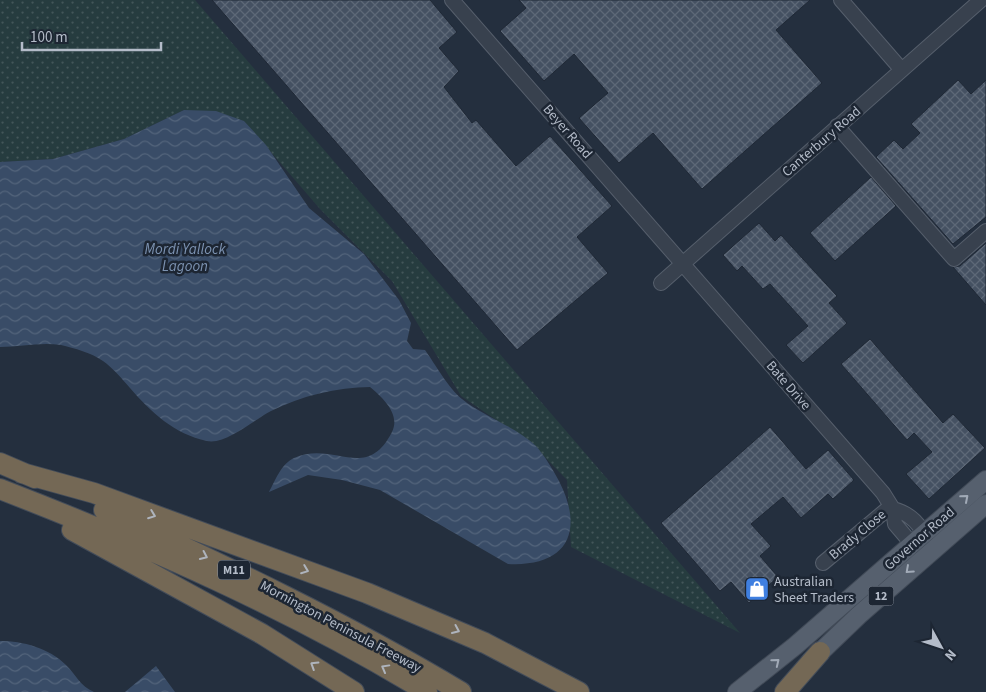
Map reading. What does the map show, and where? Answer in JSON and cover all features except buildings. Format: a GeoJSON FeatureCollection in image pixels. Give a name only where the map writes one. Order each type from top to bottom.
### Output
{"type":"FeatureCollection","features":[{"type":"Feature","properties":{"kind":"highway","name":"Mornington Peninsula Freeway"},"geometry":{"type":"LineString","coordinates":[[0,463],[276,590],[346,626],[461,692]]}},
{"type":"Feature","properties":{"kind":"highway"},"geometry":{"type":"LineString","coordinates":[[22,473],[94,493],[367,593],[476,640],[574,688],[591,692]]}},
{"type":"Feature","properties":{"kind":"highway","name":"Mornington Peninsula Freeway"},"geometry":{"type":"LineString","coordinates":[[0,489],[107,532],[218,581],[316,630],[428,692]]}},
{"type":"Feature","properties":{"kind":"highway"},"geometry":{"type":"LineString","coordinates":[[0,497],[57,522],[177,586],[262,634],[354,692]]}},
{"type":"Feature","properties":{"kind":"highway"},"geometry":{"type":"LineString","coordinates":[[786,692],[820,652]]}},
{"type":"Feature","properties":{"kind":"main road","name":"Governor Road"},"geometry":{"type":"LineString","coordinates":[[738,692],[795,646],[986,480]]}},
{"type":"Feature","properties":{"kind":"main road","name":"Governor Road"},"geometry":{"type":"LineString","coordinates":[[779,692],[929,552],[986,504]]}},
{"type":"Feature","properties":{"kind":"street","name":"Beyer Road"},"geometry":{"type":"LineString","coordinates":[[452,0],[683,262]]}},
{"type":"Feature","properties":{"kind":"street"},"geometry":{"type":"LineString","coordinates":[[841,0],[902,69]]}},
{"type":"Feature","properties":{"kind":"street","name":"Canterbury Road"},"geometry":{"type":"LineString","coordinates":[[661,282],[981,0]]}},
{"type":"Feature","properties":{"kind":"street"},"geometry":{"type":"LineString","coordinates":[[837,126],[954,259],[986,232]]}},
{"type":"Feature","properties":{"kind":"street","name":"Bate Drive"},"geometry":{"type":"LineString","coordinates":[[683,262],[877,486],[892,507],[895,524],[918,539],[929,552]]}},
{"type":"Feature","properties":{"kind":"street","name":"Brady Close"},"geometry":{"type":"LineString","coordinates":[[823,563],[892,507]]}},
{"type":"Feature","properties":{"kind":"green space"},"geometry":{"type":"Polygon","coordinates":[[[0,0],[195,0],[740,633],[571,547],[567,480],[532,444],[461,396],[392,281],[320,209],[244,121],[184,110],[124,139],[53,159],[0,162],[0,0]]]}},
{"type":"Feature","properties":{"kind":"water","name":"Mordi Yallock Lagoon"},"geometry":{"type":"Polygon","coordinates":[[[184,110],[216,111],[244,121],[266,145],[309,208],[364,254],[399,300],[411,323],[407,341],[413,349],[425,350],[447,383],[462,399],[519,433],[536,446],[549,463],[567,499],[570,530],[565,543],[557,553],[545,559],[528,563],[508,564],[380,490],[342,480],[308,475],[269,492],[282,468],[294,458],[309,454],[323,454],[360,458],[371,455],[382,447],[392,432],[394,419],[389,406],[370,387],[332,391],[307,397],[271,411],[223,439],[207,441],[184,433],[164,421],[110,367],[103,361],[83,351],[53,344],[0,347],[0,162],[53,159],[124,139],[184,110]]]}},
{"type":"Feature","properties":{"kind":"water"},"geometry":{"type":"Polygon","coordinates":[[[0,641],[27,644],[52,654],[66,665],[85,687],[94,692],[0,692],[0,641]]]}},
{"type":"Feature","properties":{"kind":"water"},"geometry":{"type":"Polygon","coordinates":[[[156,666],[175,692],[125,692],[156,666]]]}},
{"type":"Feature","properties":{"kind":"place","name":"Australian Sheet Traders"},"geometry":{"type":"Point","coordinates":[757,589]}}]}
